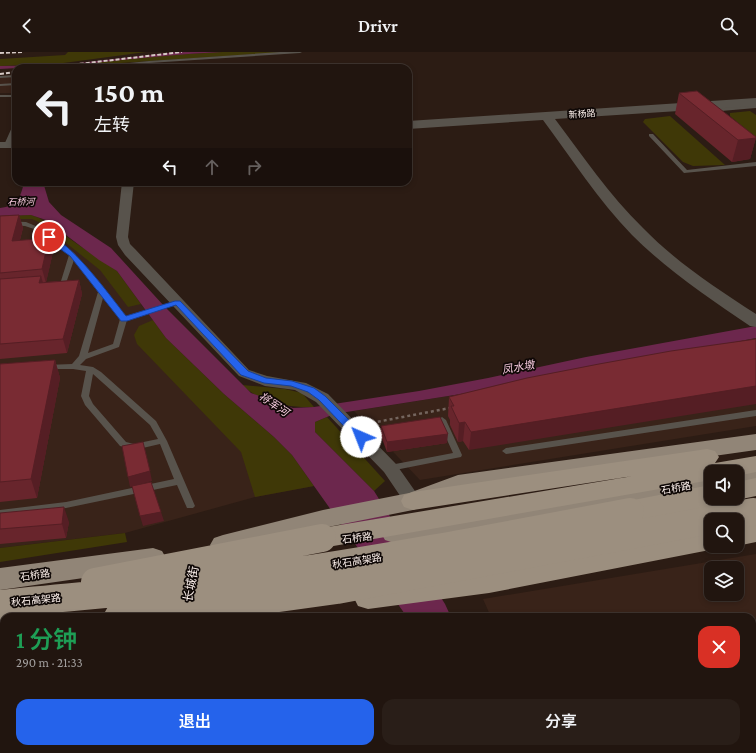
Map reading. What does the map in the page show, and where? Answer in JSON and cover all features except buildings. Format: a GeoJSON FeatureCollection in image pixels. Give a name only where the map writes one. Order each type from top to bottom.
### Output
{"type":"FeatureCollection","features":[{"type":"Feature","properties":{"kind":"highway"},"geometry":{"type":"LineString","coordinates":[[423,500],[756,450]]}},
{"type":"Feature","properties":{"kind":"highway"},"geometry":{"type":"LineString","coordinates":[[0,601],[322,538],[756,464]]}},
{"type":"Feature","properties":{"kind":"highway"},"geometry":{"type":"LineString","coordinates":[[744,490],[756,487]]}},
{"type":"Feature","properties":{"kind":"highway","name":"秋石高架路"},"geometry":{"type":"LineString","coordinates":[[0,604],[232,580],[346,564],[498,537],[704,497]]}},
{"type":"Feature","properties":{"kind":"highway"},"geometry":{"type":"LineString","coordinates":[[155,613],[228,605],[337,590],[756,511]]}},
{"type":"Feature","properties":{"kind":"highway"},"geometry":{"type":"LineString","coordinates":[[744,535],[756,532]]}},
{"type":"Feature","properties":{"kind":"highway"},"geometry":{"type":"LineString","coordinates":[[376,597],[704,542]]}},
{"type":"Feature","properties":{"kind":"main road"},"geometry":{"type":"LineString","coordinates":[[325,530],[388,506],[423,500],[458,484],[756,442]]}},
{"type":"Feature","properties":{"kind":"main road"},"geometry":{"type":"LineString","coordinates":[[744,476],[756,474]]}},
{"type":"Feature","properties":{"kind":"main road","name":"石桥路"},"geometry":{"type":"LineString","coordinates":[[0,580],[197,552],[325,530],[409,532],[443,528],[704,483]]}},
{"type":"Feature","properties":{"kind":"main road"},"geometry":{"type":"LineString","coordinates":[[744,524],[756,522]]}},
{"type":"Feature","properties":{"kind":"main road"},"geometry":{"type":"LineString","coordinates":[[451,584],[704,531]]}},
{"type":"Feature","properties":{"kind":"main road"},"geometry":{"type":"LineString","coordinates":[[266,613],[376,597]]}},
{"type":"Feature","properties":{"kind":"street","name":"新杨路"},"geometry":{"type":"LineString","coordinates":[[412,124],[756,102]]}},
{"type":"Feature","properties":{"kind":"street"},"geometry":{"type":"LineString","coordinates":[[547,116],[611,202],[638,232],[675,264],[756,322]]}},
{"type":"Feature","properties":{"kind":"street"},"geometry":{"type":"LineString","coordinates":[[128,186],[122,237],[124,245],[244,373],[264,381],[292,383],[311,390],[322,398],[423,500]]}},
{"type":"Feature","properties":{"kind":"street","name":"长城街"},"geometry":{"type":"LineString","coordinates":[[185,613],[197,552]]}},
{"type":"Feature","properties":{"kind":"lane"},"geometry":{"type":"LineString","coordinates":[[124,64],[300,52]]}},
{"type":"Feature","properties":{"kind":"lane"},"geometry":{"type":"LineString","coordinates":[[0,77],[12,76]]}},
{"type":"Feature","properties":{"kind":"lane"},"geometry":{"type":"LineString","coordinates":[[0,86],[12,84]]}},
{"type":"Feature","properties":{"kind":"lane"},"geometry":{"type":"LineString","coordinates":[[0,96],[12,96]]}},
{"type":"Feature","properties":{"kind":"lane"},"geometry":{"type":"LineString","coordinates":[[723,118],[718,114],[719,110],[756,106]]}},
{"type":"Feature","properties":{"kind":"lane"},"geometry":{"type":"LineString","coordinates":[[8,145],[12,135]]}},
{"type":"Feature","properties":{"kind":"lane"},"geometry":{"type":"LineString","coordinates":[[651,135],[686,172],[756,164]]}},
{"type":"Feature","properties":{"kind":"lane"},"geometry":{"type":"LineString","coordinates":[[0,223],[26,224],[31,226],[72,254],[124,319]]}},
{"type":"Feature","properties":{"kind":"lane"},"geometry":{"type":"LineString","coordinates":[[50,287],[57,286],[64,282],[72,254]]}},
{"type":"Feature","properties":{"kind":"lane"},"geometry":{"type":"LineString","coordinates":[[83,357],[102,292]]}},
{"type":"Feature","properties":{"kind":"lane"},"geometry":{"type":"LineString","coordinates":[[124,319],[178,302]]}},
{"type":"Feature","properties":{"kind":"lane"},"geometry":{"type":"LineString","coordinates":[[74,366],[83,357],[116,345],[124,319]]}},
{"type":"Feature","properties":{"kind":"lane"},"geometry":{"type":"LineString","coordinates":[[37,368],[74,366],[90,369],[98,374],[153,423],[163,441],[190,506]]}},
{"type":"Feature","properties":{"kind":"lane"},"geometry":{"type":"LineString","coordinates":[[90,369],[85,396],[123,444],[134,447],[163,441]]}},
{"type":"Feature","properties":{"kind":"lane"},"geometry":{"type":"LineString","coordinates":[[506,451],[756,413]]}},
{"type":"Feature","properties":{"kind":"lane"},"geometry":{"type":"LineString","coordinates":[[390,468],[458,455],[442,420]]}},
{"type":"Feature","properties":{"kind":"lane"},"geometry":{"type":"LineString","coordinates":[[0,513],[66,505],[180,481]]}},
{"type":"Feature","properties":{"kind":"path"},"geometry":{"type":"LineString","coordinates":[[349,425],[455,407]]}},
{"type":"Feature","properties":{"kind":"shaded area"},"geometry":{"type":"Polygon","coordinates":[[[68,52],[146,52],[56,64],[12,64],[12,66],[0,66],[0,59],[65,55],[68,52]]]}},
{"type":"Feature","properties":{"kind":"shaded area"},"geometry":{"type":"Polygon","coordinates":[[[222,52],[287,52],[106,64],[81,64],[155,56],[222,52]]]}},
{"type":"Feature","properties":{"kind":"shaded area"},"geometry":{"type":"Polygon","coordinates":[[[12,74],[12,93],[0,93],[0,76],[12,74]]]}},
{"type":"Feature","properties":{"kind":"shaded area"},"geometry":{"type":"Polygon","coordinates":[[[750,111],[756,115],[756,138],[730,116],[730,113],[750,111]]]}},
{"type":"Feature","properties":{"kind":"shaded area"},"geometry":{"type":"Polygon","coordinates":[[[670,116],[725,165],[693,166],[683,162],[643,122],[645,119],[670,116]]]}},
{"type":"Feature","properties":{"kind":"shaded area"},"geometry":{"type":"Polygon","coordinates":[[[31,215],[46,220],[124,281],[166,338],[314,486],[255,497],[125,533],[0,548],[0,216],[31,215]]]}},
{"type":"Feature","properties":{"kind":"shaded area"},"geometry":{"type":"Polygon","coordinates":[[[31,215],[39,218],[117,271],[141,304],[128,307],[100,270],[41,223],[32,219],[0,219],[0,216],[31,215]]]}},
{"type":"Feature","properties":{"kind":"shaded area"},"geometry":{"type":"Polygon","coordinates":[[[153,320],[166,338],[224,394],[274,437],[292,455],[314,486],[255,497],[241,452],[137,344],[134,335],[139,326],[153,320]]]}},
{"type":"Feature","properties":{"kind":"shaded area"},"geometry":{"type":"Polygon","coordinates":[[[756,338],[756,426],[420,480],[354,411],[499,388],[756,338]]]}},
{"type":"Feature","properties":{"kind":"shaded area"},"geometry":{"type":"Polygon","coordinates":[[[242,385],[285,389],[302,393],[314,407],[295,407],[276,403],[258,396],[242,385]]]}},
{"type":"Feature","properties":{"kind":"shaded area"},"geometry":{"type":"Polygon","coordinates":[[[327,417],[385,481],[374,491],[315,432],[315,422],[327,417]]]}},
{"type":"Feature","properties":{"kind":"shaded area"},"geometry":{"type":"Polygon","coordinates":[[[125,533],[127,542],[0,562],[0,548],[125,533]]]}},
{"type":"Feature","properties":{"kind":"shaded area"},"geometry":{"type":"Polygon","coordinates":[[[756,554],[756,613],[489,613],[483,599],[704,563],[704,601],[744,601],[744,561],[714,561],[756,554]]]}},
{"type":"Feature","properties":{"kind":"water"},"geometry":{"type":"Polygon","coordinates":[[[176,52],[222,52],[90,64],[71,64],[176,52]]]}},
{"type":"Feature","properties":{"kind":"water"},"geometry":{"type":"Polygon","coordinates":[[[0,66],[12,66],[12,68],[0,69],[0,66]]]}},
{"type":"Feature","properties":{"kind":"water"},"geometry":{"type":"Polygon","coordinates":[[[23,186],[44,186],[49,202],[61,215],[111,248],[164,306],[251,393],[293,408],[314,407],[419,391],[586,357],[756,326],[756,338],[499,388],[334,414],[315,422],[315,432],[374,491],[449,613],[404,613],[292,455],[274,437],[224,394],[166,338],[117,271],[99,260],[46,220],[31,215],[0,216],[0,208],[14,203],[20,196],[23,186]]]}},
{"type":"Feature","properties":{"kind":"railway"},"geometry":{"type":"LineString","coordinates":[[0,53],[22,52]]}},
{"type":"Feature","properties":{"kind":"railway"},"geometry":{"type":"LineString","coordinates":[[78,64],[182,52]]}},
{"type":"Feature","properties":{"kind":"railway"},"geometry":{"type":"LineString","coordinates":[[0,74],[12,72]]}},
{"type":"Feature","properties":{"kind":"route"},"geometry":{"type":"LineString","coordinates":[[49,237],[72,254],[124,319],[178,302],[244,373],[264,381],[292,383],[311,390],[322,398],[361,437]]}},
{"type":"Feature","properties":{"kind":"water label","name":"石桥河"},"geometry":{"type":"Point","coordinates":[21,202]}},
{"type":"Feature","properties":{"kind":"water label","name":"凤水墩"},"geometry":{"type":"Point","coordinates":[518,367]}},
{"type":"Feature","properties":{"kind":"water label","name":"将军河"},"geometry":{"type":"Point","coordinates":[274,404]}}]}
